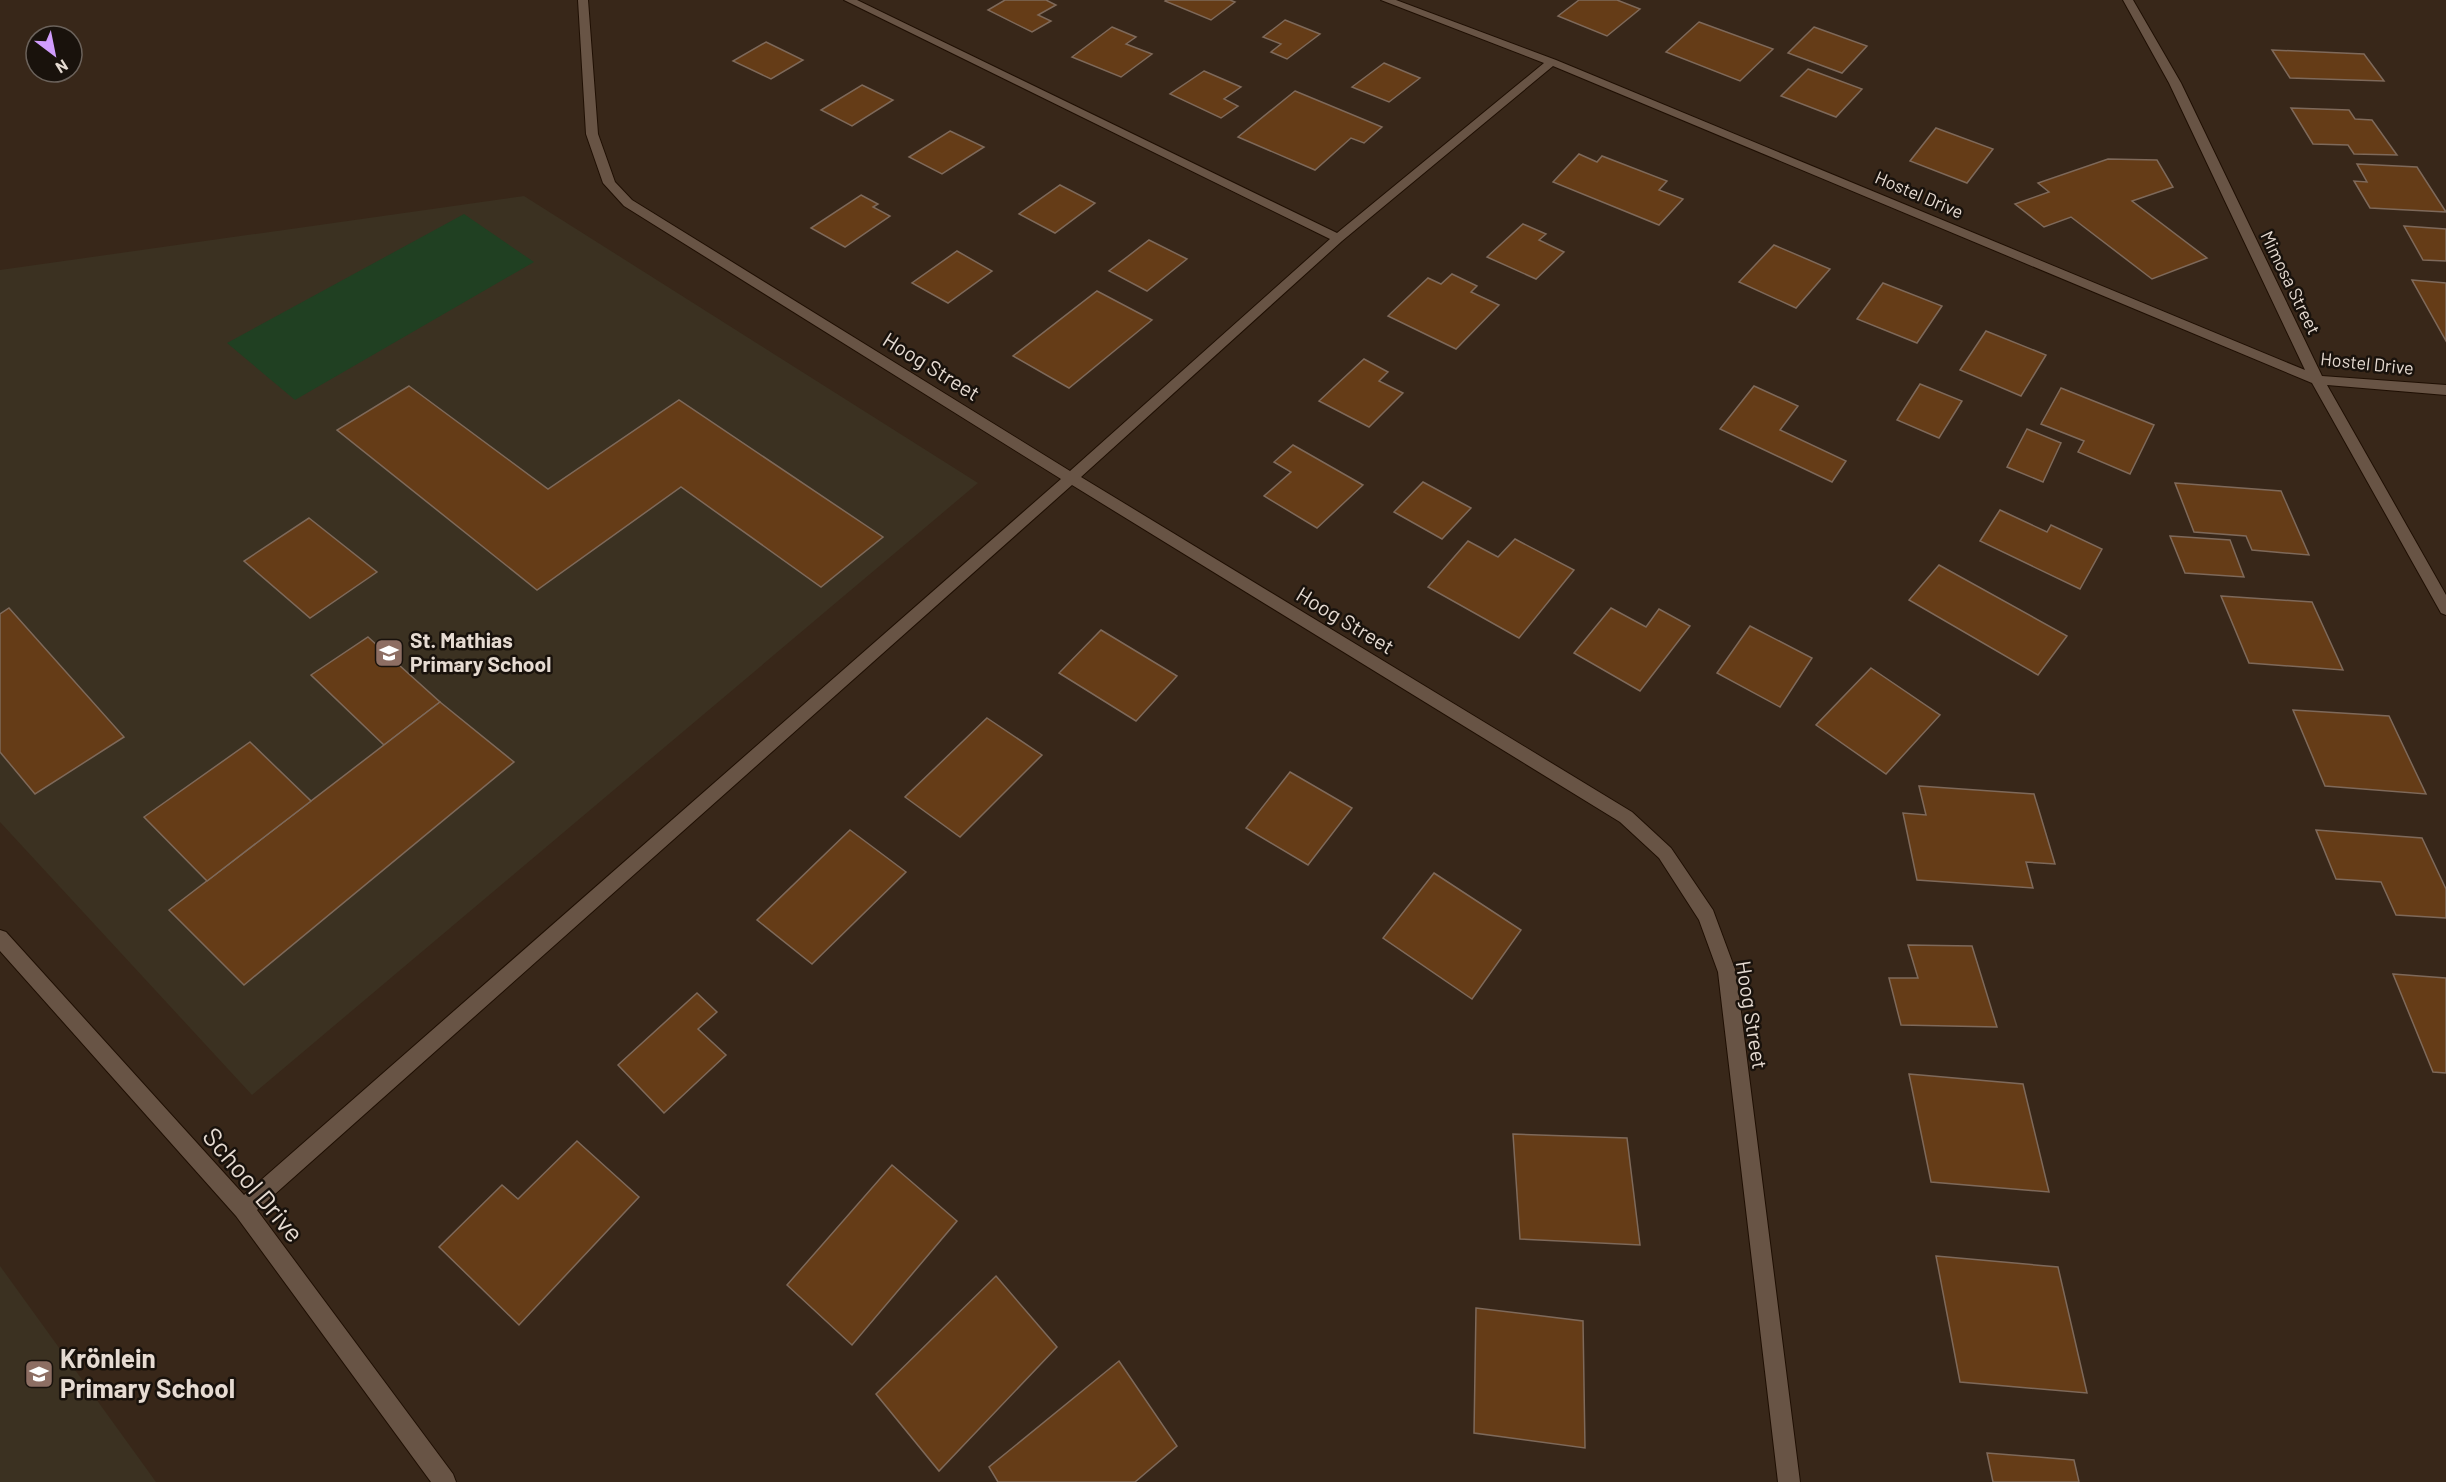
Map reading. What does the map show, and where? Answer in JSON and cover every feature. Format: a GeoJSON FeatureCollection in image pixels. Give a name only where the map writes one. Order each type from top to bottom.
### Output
{"type":"FeatureCollection","features":[{"type":"Feature","properties":{"kind":"street","name":"Hoog Street"},"geometry":{"type":"LineString","coordinates":[[583,0],[592,134],[609,183],[628,203],[1071,478],[1626,817],[1665,853],[1707,916],[1726,972],[1789,1482]]}},
{"type":"Feature","properties":{"kind":"street"},"geometry":{"type":"LineString","coordinates":[[849,0],[1338,238]]}},
{"type":"Feature","properties":{"kind":"street","name":"Hostel Drive"},"geometry":{"type":"LineString","coordinates":[[1386,0],[1552,62],[2317,380],[2446,390]]}},
{"type":"Feature","properties":{"kind":"street","name":"Mimosa Street"},"geometry":{"type":"LineString","coordinates":[[2128,0],[2175,83],[2317,380],[2446,609]]}},
{"type":"Feature","properties":{"kind":"street"},"geometry":{"type":"LineString","coordinates":[[243,1209],[1071,478],[1338,238],[1552,62]]}},
{"type":"Feature","properties":{"kind":"street","name":"School Drive"},"geometry":{"type":"LineString","coordinates":[[0,938],[243,1209],[445,1482]]}},
{"type":"Feature","properties":{"kind":"shaded area","name":"St. Mathias Primary School"},"geometry":{"type":"Polygon","coordinates":[[[524,196],[978,483],[252,1095],[0,822],[0,270],[524,196]]]}},
{"type":"Feature","properties":{"kind":"shaded area","name":"Krönlein Primary School"},"geometry":{"type":"Polygon","coordinates":[[[0,1266],[156,1482],[0,1482],[0,1266]]]}},
{"type":"Feature","properties":{"kind":"green space"},"geometry":{"type":"Polygon","coordinates":[[[464,214],[534,262],[295,400],[227,343],[464,214]]]}},
{"type":"Feature","properties":{"kind":"building"},"geometry":{"type":"Polygon","coordinates":[[[1005,0],[1046,0],[1056,5],[1038,15],[1051,21],[1032,32],[988,10],[1005,0]]]}},
{"type":"Feature","properties":{"kind":"building"},"geometry":{"type":"Polygon","coordinates":[[[1166,0],[1230,0],[1235,2],[1211,20],[1166,0]]]}},
{"type":"Feature","properties":{"kind":"building"},"geometry":{"type":"Polygon","coordinates":[[[1579,0],[1617,0],[1640,9],[1607,36],[1558,16],[1579,0]]]}},
{"type":"Feature","properties":{"kind":"building"},"geometry":{"type":"Polygon","coordinates":[[[1285,20],[1320,34],[1287,59],[1271,52],[1281,44],[1263,37],[1285,20]]]}},
{"type":"Feature","properties":{"kind":"building"},"geometry":{"type":"Polygon","coordinates":[[[1699,22],[1773,49],[1740,81],[1666,52],[1699,22]]]}},
{"type":"Feature","properties":{"kind":"building"},"geometry":{"type":"Polygon","coordinates":[[[1112,27],[1136,37],[1126,44],[1152,54],[1121,77],[1072,57],[1112,27]]]}},
{"type":"Feature","properties":{"kind":"building"},"geometry":{"type":"Polygon","coordinates":[[[1814,27],[1867,46],[1842,73],[1788,53],[1814,27]]]}},
{"type":"Feature","properties":{"kind":"building"},"geometry":{"type":"Polygon","coordinates":[[[766,42],[803,60],[771,79],[733,61],[766,42]]]}},
{"type":"Feature","properties":{"kind":"building"},"geometry":{"type":"Polygon","coordinates":[[[2272,50],[2364,54],[2384,81],[2290,78],[2272,50]]]}},
{"type":"Feature","properties":{"kind":"building"},"geometry":{"type":"Polygon","coordinates":[[[1384,63],[1420,78],[1389,102],[1352,87],[1384,63]]]}},
{"type":"Feature","properties":{"kind":"building"},"geometry":{"type":"Polygon","coordinates":[[[1808,69],[1862,89],[1836,117],[1781,96],[1808,69]]]}},
{"type":"Feature","properties":{"kind":"building"},"geometry":{"type":"Polygon","coordinates":[[[1204,71],[1241,87],[1224,99],[1238,106],[1221,118],[1170,94],[1204,71]]]}},
{"type":"Feature","properties":{"kind":"building"},"geometry":{"type":"Polygon","coordinates":[[[862,85],[893,100],[852,126],[821,110],[862,85]]]}},
{"type":"Feature","properties":{"kind":"building"},"geometry":{"type":"Polygon","coordinates":[[[1295,91],[1382,127],[1364,143],[1351,138],[1315,170],[1238,137],[1295,91]]]}},
{"type":"Feature","properties":{"kind":"building"},"geometry":{"type":"Polygon","coordinates":[[[2291,108],[2349,110],[2355,119],[2372,120],[2397,155],[2354,154],[2348,145],[2313,144],[2291,108]]]}},
{"type":"Feature","properties":{"kind":"building"},"geometry":{"type":"Polygon","coordinates":[[[1936,128],[1993,149],[1967,183],[1910,161],[1936,128]]]}},
{"type":"Feature","properties":{"kind":"building"},"geometry":{"type":"Polygon","coordinates":[[[950,131],[984,147],[942,174],[909,157],[950,131]]]}},
{"type":"Feature","properties":{"kind":"building"},"geometry":{"type":"Polygon","coordinates":[[[1579,154],[1597,162],[1602,156],[1667,181],[1659,190],[1683,199],[1659,225],[1553,182],[1579,154]]]}},
{"type":"Feature","properties":{"kind":"building"},"geometry":{"type":"Polygon","coordinates":[[[2108,159],[2157,160],[2173,187],[2132,201],[2207,258],[2152,279],[2071,217],[2044,227],[2015,204],[2049,192],[2038,183],[2108,159]]]}},
{"type":"Feature","properties":{"kind":"building"},"geometry":{"type":"Polygon","coordinates":[[[2357,164],[2417,167],[2446,212],[2370,208],[2354,181],[2367,182],[2357,164]]]}},
{"type":"Feature","properties":{"kind":"building"},"geometry":{"type":"Polygon","coordinates":[[[1060,185],[1095,203],[1055,233],[1019,214],[1060,185]]]}},
{"type":"Feature","properties":{"kind":"building"},"geometry":{"type":"Polygon","coordinates":[[[861,195],[878,204],[873,207],[890,216],[845,247],[811,228],[861,195]]]}},
{"type":"Feature","properties":{"kind":"building"},"geometry":{"type":"Polygon","coordinates":[[[1523,224],[1546,234],[1539,240],[1564,252],[1536,279],[1487,257],[1523,224]]]}},
{"type":"Feature","properties":{"kind":"building"},"geometry":{"type":"Polygon","coordinates":[[[2404,226],[2446,229],[2446,261],[2423,260],[2404,226]]]}},
{"type":"Feature","properties":{"kind":"building"},"geometry":{"type":"Polygon","coordinates":[[[1149,240],[1187,259],[1147,291],[1109,271],[1149,240]]]}},
{"type":"Feature","properties":{"kind":"building"},"geometry":{"type":"Polygon","coordinates":[[[1774,245],[1830,269],[1796,308],[1739,282],[1774,245]]]}},
{"type":"Feature","properties":{"kind":"building"},"geometry":{"type":"Polygon","coordinates":[[[957,251],[992,271],[948,303],[912,283],[957,251]]]}},
{"type":"Feature","properties":{"kind":"building"},"geometry":{"type":"Polygon","coordinates":[[[1452,274],[1477,286],[1471,292],[1499,305],[1456,349],[1388,316],[1428,278],[1441,284],[1452,274]]]}},
{"type":"Feature","properties":{"kind":"building"},"geometry":{"type":"Polygon","coordinates":[[[2412,280],[2446,283],[2446,341],[2412,280]]]}},
{"type":"Feature","properties":{"kind":"building"},"geometry":{"type":"Polygon","coordinates":[[[1883,283],[1942,306],[1917,343],[1857,319],[1883,283]]]}},
{"type":"Feature","properties":{"kind":"building"},"geometry":{"type":"Polygon","coordinates":[[[1097,291],[1152,320],[1069,388],[1013,356],[1097,291]]]}},
{"type":"Feature","properties":{"kind":"building"},"geometry":{"type":"Polygon","coordinates":[[[1986,331],[2046,355],[2021,396],[1960,370],[1986,331]]]}},
{"type":"Feature","properties":{"kind":"building"},"geometry":{"type":"Polygon","coordinates":[[[1364,359],[1388,372],[1379,381],[1403,393],[1369,427],[1319,401],[1364,359]]]}},
{"type":"Feature","properties":{"kind":"building"},"geometry":{"type":"Polygon","coordinates":[[[1920,384],[1962,401],[1939,438],[1897,420],[1920,384]]]}},
{"type":"Feature","properties":{"kind":"building"},"geometry":{"type":"Polygon","coordinates":[[[409,386],[548,489],[679,400],[883,537],[821,587],[681,487],[537,590],[337,430],[409,386]]]}},
{"type":"Feature","properties":{"kind":"building"},"geometry":{"type":"Polygon","coordinates":[[[1754,386],[1798,406],[1780,430],[1846,461],[1832,482],[1720,429],[1754,386]]]}},
{"type":"Feature","properties":{"kind":"building"},"geometry":{"type":"Polygon","coordinates":[[[2061,388],[2154,425],[2130,474],[2078,452],[2084,441],[2041,424],[2061,388]]]}},
{"type":"Feature","properties":{"kind":"building"},"geometry":{"type":"Polygon","coordinates":[[[2027,429],[2061,443],[2043,482],[2007,467],[2027,429]]]}},
{"type":"Feature","properties":{"kind":"building"},"geometry":{"type":"Polygon","coordinates":[[[1293,445],[1363,485],[1317,528],[1264,496],[1291,472],[1274,462],[1293,445]]]}},
{"type":"Feature","properties":{"kind":"building"},"geometry":{"type":"Polygon","coordinates":[[[1423,482],[1471,508],[1442,539],[1394,512],[1423,482]]]}},
{"type":"Feature","properties":{"kind":"building"},"geometry":{"type":"Polygon","coordinates":[[[2175,483],[2281,491],[2309,555],[2252,550],[2246,536],[2194,532],[2175,483]]]}},
{"type":"Feature","properties":{"kind":"building"},"geometry":{"type":"Polygon","coordinates":[[[2000,510],[2047,532],[2051,525],[2102,549],[2080,589],[1980,541],[2000,510]]]}},
{"type":"Feature","properties":{"kind":"building"},"geometry":{"type":"Polygon","coordinates":[[[309,518],[377,572],[310,618],[244,561],[309,518]]]}},
{"type":"Feature","properties":{"kind":"building"},"geometry":{"type":"Polygon","coordinates":[[[2170,536],[2230,540],[2244,577],[2185,573],[2170,536]]]}},
{"type":"Feature","properties":{"kind":"building"},"geometry":{"type":"Polygon","coordinates":[[[1515,539],[1574,570],[1519,638],[1428,587],[1468,541],[1498,557],[1515,539]]]}},
{"type":"Feature","properties":{"kind":"building"},"geometry":{"type":"Polygon","coordinates":[[[1939,565],[2067,636],[2038,675],[1909,600],[1939,565]]]}},
{"type":"Feature","properties":{"kind":"building"},"geometry":{"type":"Polygon","coordinates":[[[2221,596],[2312,602],[2343,670],[2249,663],[2221,596]]]}},
{"type":"Feature","properties":{"kind":"building"},"geometry":{"type":"Polygon","coordinates":[[[9,608],[124,737],[35,794],[0,752],[0,614],[9,608]]]}},
{"type":"Feature","properties":{"kind":"building"},"geometry":{"type":"Polygon","coordinates":[[[1611,608],[1646,627],[1659,609],[1690,626],[1640,691],[1574,653],[1611,608]]]}},
{"type":"Feature","properties":{"kind":"building"},"geometry":{"type":"Polygon","coordinates":[[[1750,626],[1812,658],[1780,707],[1717,673],[1750,626]]]}},
{"type":"Feature","properties":{"kind":"building"},"geometry":{"type":"Polygon","coordinates":[[[1101,630],[1177,676],[1136,721],[1059,673],[1101,630]]]}},
{"type":"Feature","properties":{"kind":"building"},"geometry":{"type":"Polygon","coordinates":[[[368,637],[440,702],[384,745],[311,675],[368,637]]]}},
{"type":"Feature","properties":{"kind":"building"},"geometry":{"type":"Polygon","coordinates":[[[1871,668],[1940,715],[1886,774],[1816,725],[1871,668]]]}},
{"type":"Feature","properties":{"kind":"building"},"geometry":{"type":"Polygon","coordinates":[[[440,702],[514,762],[244,985],[169,910],[440,702]]]}},
{"type":"Feature","properties":{"kind":"building"},"geometry":{"type":"Polygon","coordinates":[[[2293,710],[2389,716],[2426,794],[2325,786],[2293,710]]]}},
{"type":"Feature","properties":{"kind":"building"},"geometry":{"type":"Polygon","coordinates":[[[987,718],[1042,755],[960,837],[905,797],[987,718]]]}},
{"type":"Feature","properties":{"kind":"building"},"geometry":{"type":"Polygon","coordinates":[[[250,742],[311,801],[207,881],[144,817],[250,742]]]}},
{"type":"Feature","properties":{"kind":"building"},"geometry":{"type":"Polygon","coordinates":[[[1290,772],[1352,808],[1308,865],[1246,828],[1290,772]]]}},
{"type":"Feature","properties":{"kind":"building"},"geometry":{"type":"Polygon","coordinates":[[[1919,786],[2034,794],[2055,864],[2026,862],[2033,888],[1917,880],[1903,813],[1926,815],[1919,786]]]}},
{"type":"Feature","properties":{"kind":"building"},"geometry":{"type":"Polygon","coordinates":[[[850,830],[906,872],[812,964],[757,920],[850,830]]]}},
{"type":"Feature","properties":{"kind":"building"},"geometry":{"type":"Polygon","coordinates":[[[2316,830],[2422,838],[2446,889],[2446,918],[2396,915],[2381,882],[2336,879],[2316,830]]]}},
{"type":"Feature","properties":{"kind":"building"},"geometry":{"type":"Polygon","coordinates":[[[1434,873],[1521,930],[1472,999],[1383,938],[1434,873]]]}},
{"type":"Feature","properties":{"kind":"building"},"geometry":{"type":"Polygon","coordinates":[[[1908,945],[1972,946],[1997,1027],[1901,1025],[1889,978],[1918,978],[1908,945]]]}},
{"type":"Feature","properties":{"kind":"building"},"geometry":{"type":"Polygon","coordinates":[[[2393,974],[2446,978],[2446,1073],[2433,1072],[2393,974]]]}},
{"type":"Feature","properties":{"kind":"building"},"geometry":{"type":"Polygon","coordinates":[[[697,993],[717,1012],[698,1029],[726,1055],[664,1113],[618,1065],[697,993]]]}},
{"type":"Feature","properties":{"kind":"building"},"geometry":{"type":"Polygon","coordinates":[[[1909,1074],[2023,1084],[2049,1192],[1931,1182],[1909,1074]]]}},
{"type":"Feature","properties":{"kind":"building"},"geometry":{"type":"Polygon","coordinates":[[[1513,1134],[1627,1138],[1640,1245],[1520,1239],[1513,1134]]]}},
{"type":"Feature","properties":{"kind":"building"},"geometry":{"type":"Polygon","coordinates":[[[577,1141],[639,1197],[519,1325],[439,1247],[502,1185],[518,1199],[577,1141]]]}},
{"type":"Feature","properties":{"kind":"building"},"geometry":{"type":"Polygon","coordinates":[[[892,1165],[957,1221],[852,1345],[787,1285],[892,1165]]]}},
{"type":"Feature","properties":{"kind":"building"},"geometry":{"type":"Polygon","coordinates":[[[1936,1256],[2058,1267],[2087,1393],[1960,1382],[1936,1256]]]}},
{"type":"Feature","properties":{"kind":"building"},"geometry":{"type":"Polygon","coordinates":[[[996,1276],[1057,1347],[939,1471],[876,1394],[996,1276]]]}},
{"type":"Feature","properties":{"kind":"building"},"geometry":{"type":"Polygon","coordinates":[[[1476,1308],[1583,1321],[1585,1448],[1474,1433],[1476,1308]]]}},
{"type":"Feature","properties":{"kind":"building"},"geometry":{"type":"Polygon","coordinates":[[[1119,1361],[1177,1446],[1135,1482],[998,1482],[989,1467],[1119,1361]]]}},
{"type":"Feature","properties":{"kind":"building"},"geometry":{"type":"Polygon","coordinates":[[[1987,1453],[2074,1460],[2079,1482],[1993,1482],[1987,1453]]]}},
{"type":"Feature","properties":{"kind":"place","name":"St. Mathias Primary School"},"geometry":{"type":"Point","coordinates":[389,653]}},
{"type":"Feature","properties":{"kind":"place","name":"Krönlein Primary School"},"geometry":{"type":"Point","coordinates":[39,1374]}}]}
